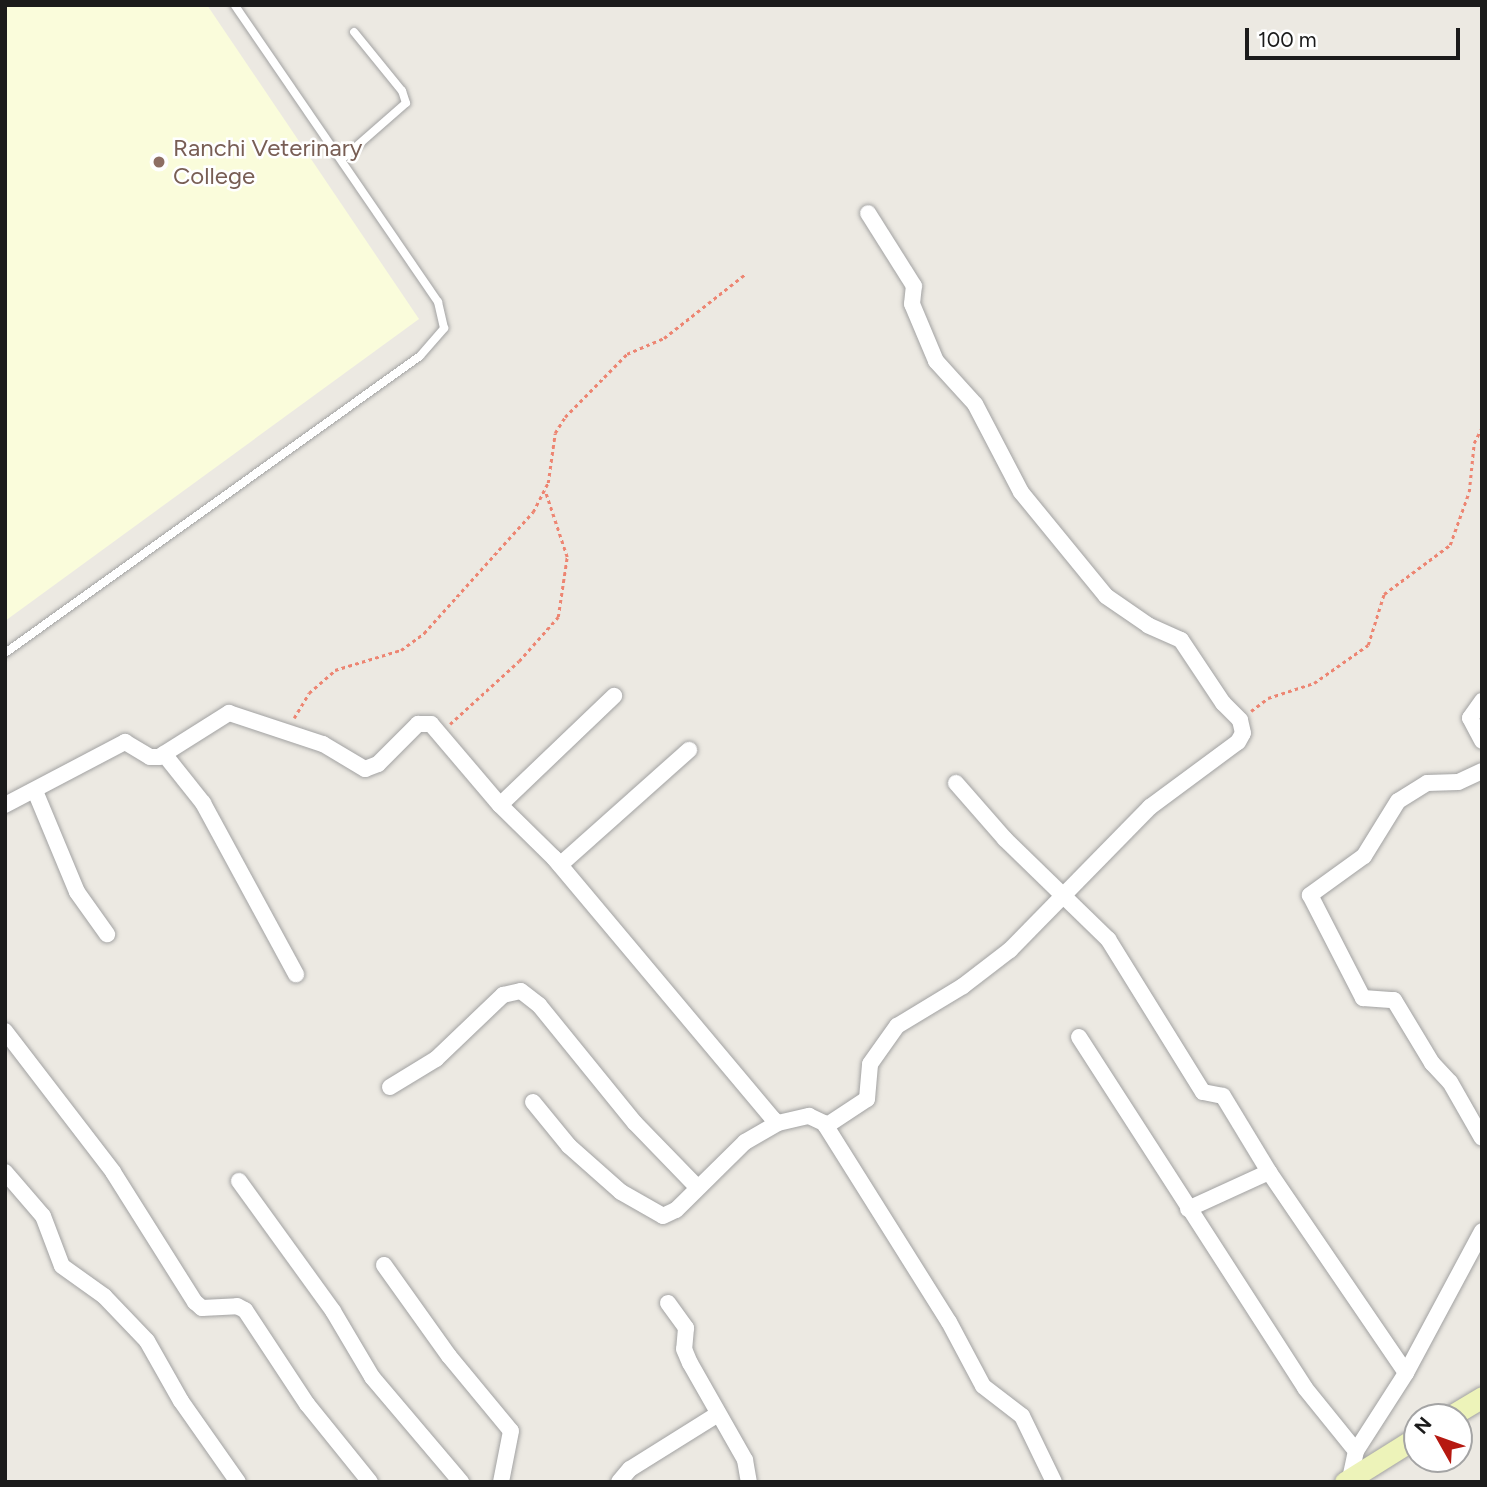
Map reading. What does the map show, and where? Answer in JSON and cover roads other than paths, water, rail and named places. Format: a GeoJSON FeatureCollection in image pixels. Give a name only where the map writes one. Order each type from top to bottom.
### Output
{"type":"FeatureCollection","features":[{"type":"Feature","properties":{"kind":"street"},"geometry":{"type":"LineString","coordinates":[[826,1126],[867,1099],[870,1064],[897,1026],[990,965],[1065,897],[1150,807],[1238,742],[1244,733],[1240,720],[1223,703],[1181,639],[1148,625],[1105,596],[1021,492],[975,404],[936,361],[912,304],[914,285],[868,213]]}},
{"type":"Feature","properties":{"kind":"street"},"geometry":{"type":"LineString","coordinates":[[499,805],[614,696]]}},
{"type":"Feature","properties":{"kind":"street"},"geometry":{"type":"LineString","coordinates":[[1482,701],[1470,718],[1482,741]]}},
{"type":"Feature","properties":{"kind":"street"},"geometry":{"type":"LineString","coordinates":[[5,805],[125,742],[150,757],[164,754],[229,713],[331,748],[365,769],[378,764],[418,724],[427,722],[499,805],[560,865],[778,1123]]}},
{"type":"Feature","properties":{"kind":"street"},"geometry":{"type":"LineString","coordinates":[[560,865],[689,750]]}},
{"type":"Feature","properties":{"kind":"street"},"geometry":{"type":"LineString","coordinates":[[164,754],[203,803],[296,974]]}},
{"type":"Feature","properties":{"kind":"street"},"geometry":{"type":"LineString","coordinates":[[1482,771],[1458,782],[1427,783],[1398,801],[1364,856],[1310,895],[1363,998],[1394,1000],[1432,1063],[1450,1082],[1482,1138]]}},
{"type":"Feature","properties":{"kind":"street"},"geometry":{"type":"LineString","coordinates":[[956,783],[1005,839],[1108,939],[1203,1092],[1223,1096],[1269,1172],[1406,1373]]}},
{"type":"Feature","properties":{"kind":"street"},"geometry":{"type":"LineString","coordinates":[[34,790],[78,892],[107,934]]}},
{"type":"Feature","properties":{"kind":"street"},"geometry":{"type":"LineString","coordinates":[[390,1087],[436,1059],[503,995],[521,991],[539,1004],[635,1123],[697,1187]]}},
{"type":"Feature","properties":{"kind":"street"},"geometry":{"type":"LineString","coordinates":[[5,1031],[113,1172],[195,1302],[202,1308],[237,1306],[246,1310],[307,1404],[370,1482]]}},
{"type":"Feature","properties":{"kind":"street"},"geometry":{"type":"LineString","coordinates":[[1079,1038],[1311,1396],[1356,1451]]}},
{"type":"Feature","properties":{"kind":"street"},"geometry":{"type":"LineString","coordinates":[[533,1102],[569,1146],[621,1192],[655,1214],[677,1210],[697,1187],[745,1142],[778,1123],[809,1116],[826,1126],[949,1322],[983,1386],[1022,1416],[1054,1482]]}},
{"type":"Feature","properties":{"kind":"street"},"geometry":{"type":"LineString","coordinates":[[5,1172],[43,1216],[62,1266],[104,1296],[147,1340],[181,1401],[238,1482]]}},
{"type":"Feature","properties":{"kind":"street"},"geometry":{"type":"LineString","coordinates":[[1188,1209],[1269,1172]]}},
{"type":"Feature","properties":{"kind":"street"},"geometry":{"type":"LineString","coordinates":[[239,1181],[333,1311],[372,1377],[461,1482]]}},
{"type":"Feature","properties":{"kind":"street"},"geometry":{"type":"LineString","coordinates":[[1347,1480],[1356,1451],[1406,1373],[1482,1231]]}},
{"type":"Feature","properties":{"kind":"street"},"geometry":{"type":"LineString","coordinates":[[384,1265],[449,1356],[511,1431],[501,1482]]}},
{"type":"Feature","properties":{"kind":"street"},"geometry":{"type":"LineString","coordinates":[[668,1303],[686,1328],[684,1349],[745,1461],[749,1482]]}},
{"type":"Feature","properties":{"kind":"street"},"geometry":{"type":"LineString","coordinates":[[619,1482],[630,1469],[718,1414]]}},
{"type":"Feature","properties":{"kind":"street"},"geometry":{"type":"LineString","coordinates":[[1347,1480],[1403,1446]]}},
{"type":"Feature","properties":{"kind":"lane"},"geometry":{"type":"LineString","coordinates":[[5,653],[437,340],[445,322],[439,302],[234,5]]}},
{"type":"Feature","properties":{"kind":"lane"},"geometry":{"type":"LineString","coordinates":[[342,159],[406,103],[402,91],[354,32]]}},
{"type":"Feature","properties":{"kind":"place","name":"Ranchi Veterinary College"},"geometry":{"type":"Point","coordinates":[159,162]}}]}
